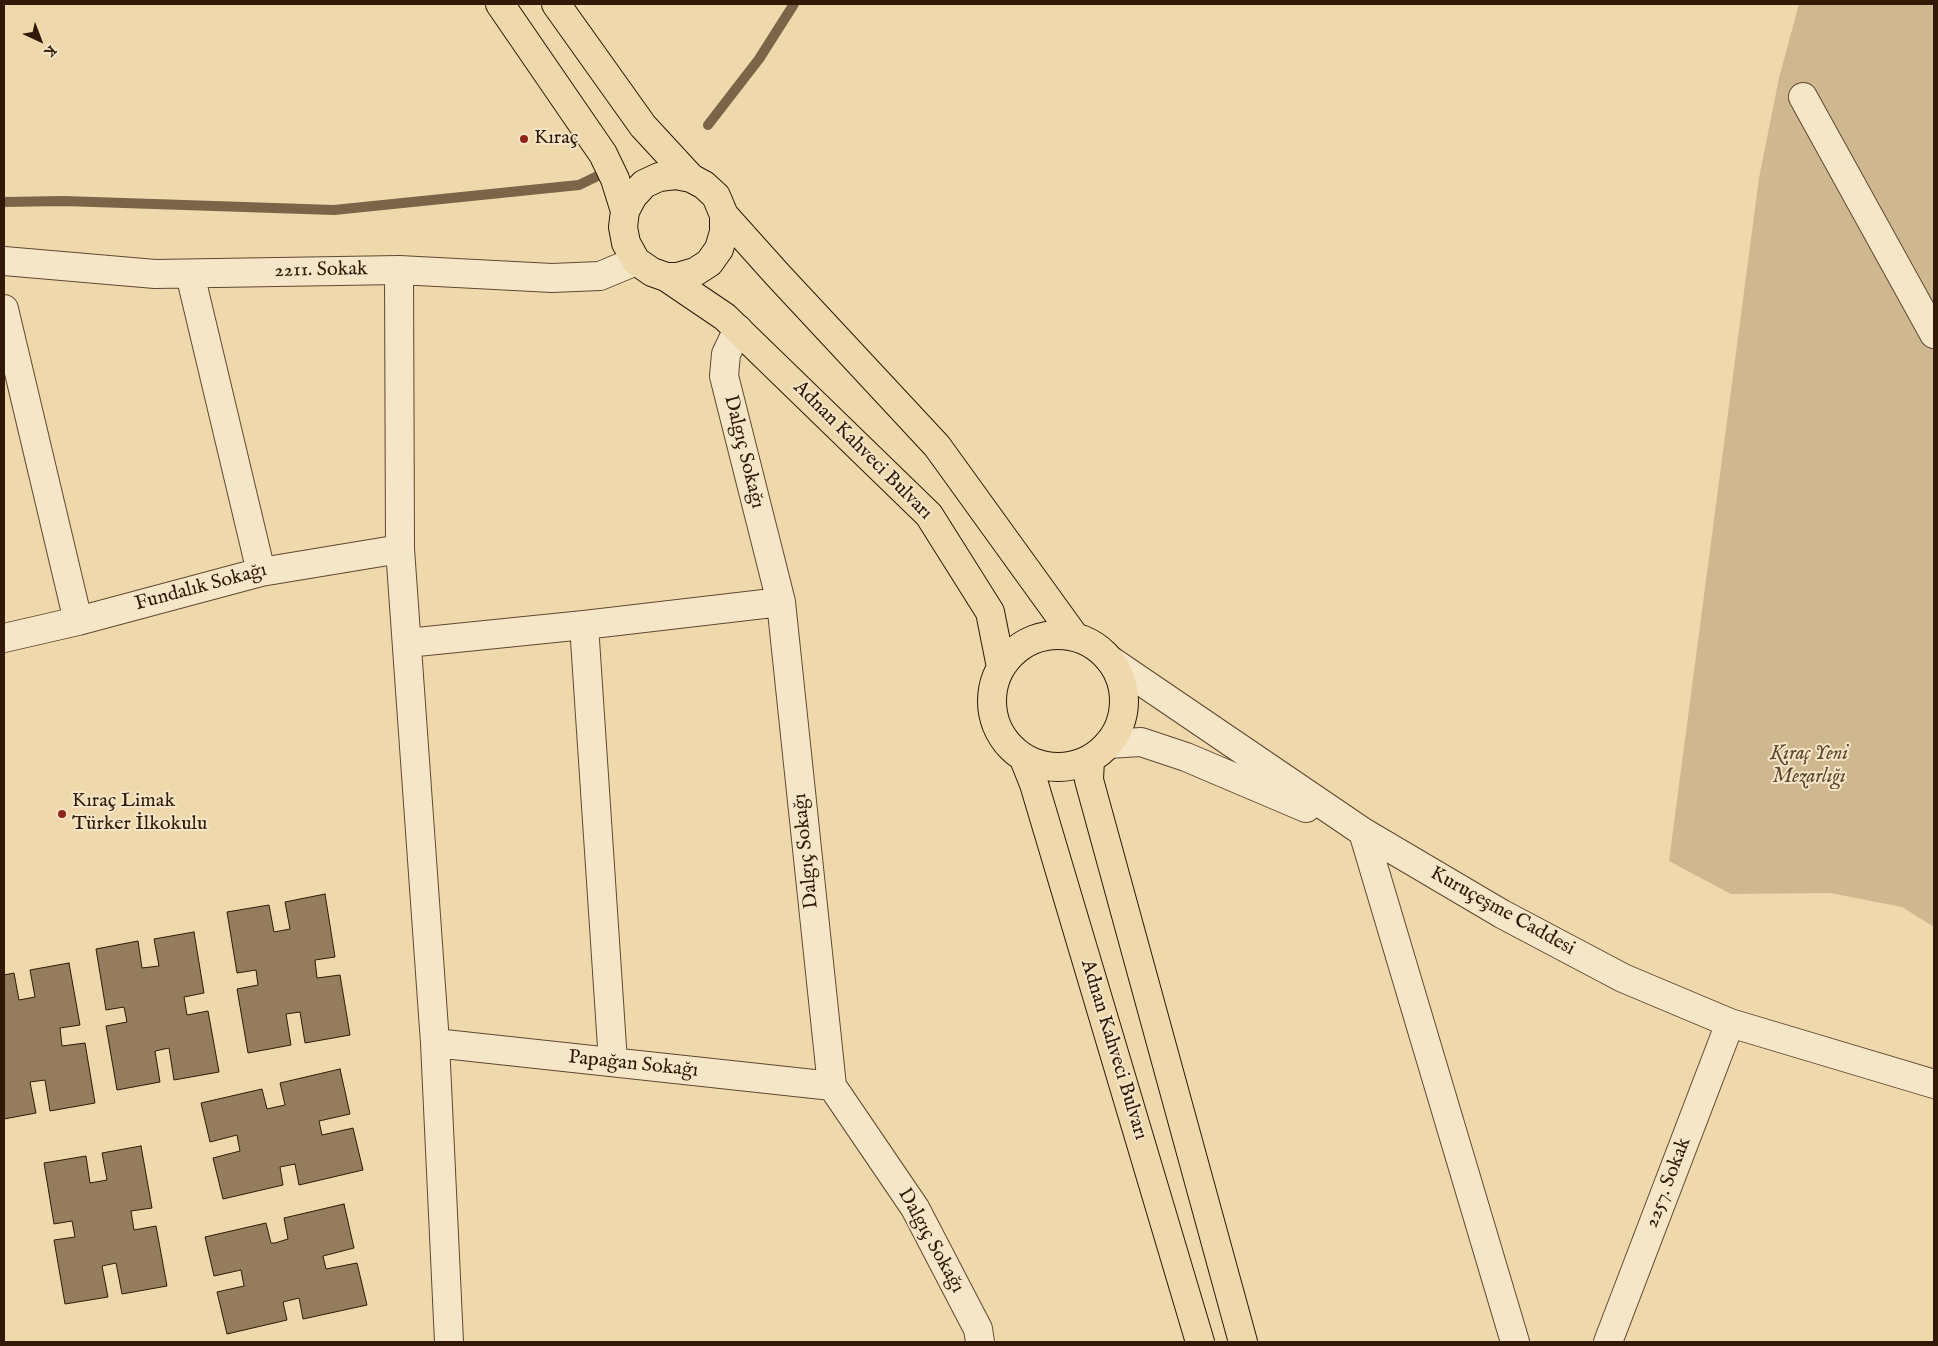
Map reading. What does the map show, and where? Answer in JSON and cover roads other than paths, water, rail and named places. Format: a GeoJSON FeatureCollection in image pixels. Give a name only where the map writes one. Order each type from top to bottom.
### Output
{"type":"FeatureCollection","features":[{"type":"Feature","properties":{"kind":"main road"},"geometry":{"type":"LineString","coordinates":[[500,4],[603,154],[615,179],[625,211]]}},
{"type":"Feature","properties":{"kind":"main road"},"geometry":{"type":"LineString","coordinates":[[556,4],[643,126],[691,178]]}},
{"type":"Feature","properties":{"kind":"main road"},"geometry":{"type":"LineString","coordinates":[[724,215],[724,232],[720,249],[709,263],[695,272],[678,277],[666,277],[652,272],[636,261],[626,243],[623,227],[625,211],[633,196],[644,184],[660,177],[676,175],[691,178],[704,185],[716,196],[724,215],[937,446],[1075,637]]}},
{"type":"Feature","properties":{"kind":"main road","name":"Adnan Kahveci Bulvarı"},"geometry":{"type":"LineString","coordinates":[[666,277],[709,305],[738,329],[929,515],[990,612],[1001,667]]}},
{"type":"Feature","properties":{"kind":"main road"},"geometry":{"type":"LineString","coordinates":[[1099,752],[1069,767],[1046,767],[1024,759],[1008,745],[997,728],[992,707],[993,686],[1001,667],[1015,651],[1034,640],[1054,635],[1075,637],[1094,646],[1110,660],[1121,680],[1124,703],[1120,725],[1099,752],[1089,780],[1243,1342]]}},
{"type":"Feature","properties":{"kind":"main road","name":"Adnan Kahveci Bulvarı"},"geometry":{"type":"LineString","coordinates":[[1024,759],[1034,784],[1200,1342]]}},
{"type":"Feature","properties":{"kind":"street"},"geometry":{"type":"LineString","coordinates":[[1803,97],[1934,334]]}},
{"type":"Feature","properties":{"kind":"street","name":"2211. Sokak"},"geometry":{"type":"LineString","coordinates":[[4,261],[155,274],[398,270],[552,278],[600,276],[636,261]]}},
{"type":"Feature","properties":{"kind":"street"},"geometry":{"type":"LineString","coordinates":[[398,270],[400,549],[435,1043],[448,1342]]}},
{"type":"Feature","properties":{"kind":"street"},"geometry":{"type":"LineString","coordinates":[[190,274],[261,572]]}},
{"type":"Feature","properties":{"kind":"street"},"geometry":{"type":"LineString","coordinates":[[4,309],[78,621]]}},
{"type":"Feature","properties":{"kind":"street","name":"Dalgıç Sokağı"},"geometry":{"type":"LineString","coordinates":[[738,329],[726,354],[724,376],[781,602],[832,1086],[915,1208],[978,1329],[980,1342]]}},
{"type":"Feature","properties":{"kind":"street","name":"Fundalık Sokağı"},"geometry":{"type":"LineString","coordinates":[[4,638],[78,621],[261,572],[400,549]]}},
{"type":"Feature","properties":{"kind":"street"},"geometry":{"type":"LineString","coordinates":[[407,643],[781,602]]}},
{"type":"Feature","properties":{"kind":"street"},"geometry":{"type":"LineString","coordinates":[[584,625],[613,1062]]}},
{"type":"Feature","properties":{"kind":"street","name":"Kuruçeşme Caddesi"},"geometry":{"type":"LineString","coordinates":[[1110,660],[1363,832],[1502,914],[1615,974],[1730,1023],[1934,1084]]}},
{"type":"Feature","properties":{"kind":"street"},"geometry":{"type":"LineString","coordinates":[[1099,752],[1141,742],[1186,758],[1363,832],[1515,1342]]}},
{"type":"Feature","properties":{"kind":"street","name":"2257. Sokak"},"geometry":{"type":"LineString","coordinates":[[1608,1342],[1730,1023]]}},
{"type":"Feature","properties":{"kind":"street","name":"Papağan Sokağı"},"geometry":{"type":"LineString","coordinates":[[435,1043],[832,1086]]}},
{"type":"Feature","properties":{"kind":"waterway"},"geometry":{"type":"LineString","coordinates":[[708,125],[759,59],[794,4]]}},
{"type":"Feature","properties":{"kind":"waterway"},"geometry":{"type":"LineString","coordinates":[[4,202],[64,201],[334,210],[579,185],[608,171]]}},
{"type":"Feature","properties":{"kind":"place","name":"Kıraç"},"geometry":{"type":"Point","coordinates":[524,139]}},
{"type":"Feature","properties":{"kind":"place","name":"Kıraç Limak Türker İlkokulu"},"geometry":{"type":"Point","coordinates":[62,814]}},
{"type":"Feature","properties":{"kind":"park label","name":"Kıraç Yeni Mezarlığı"},"geometry":{"type":"Point","coordinates":[1809,766]}}]}
